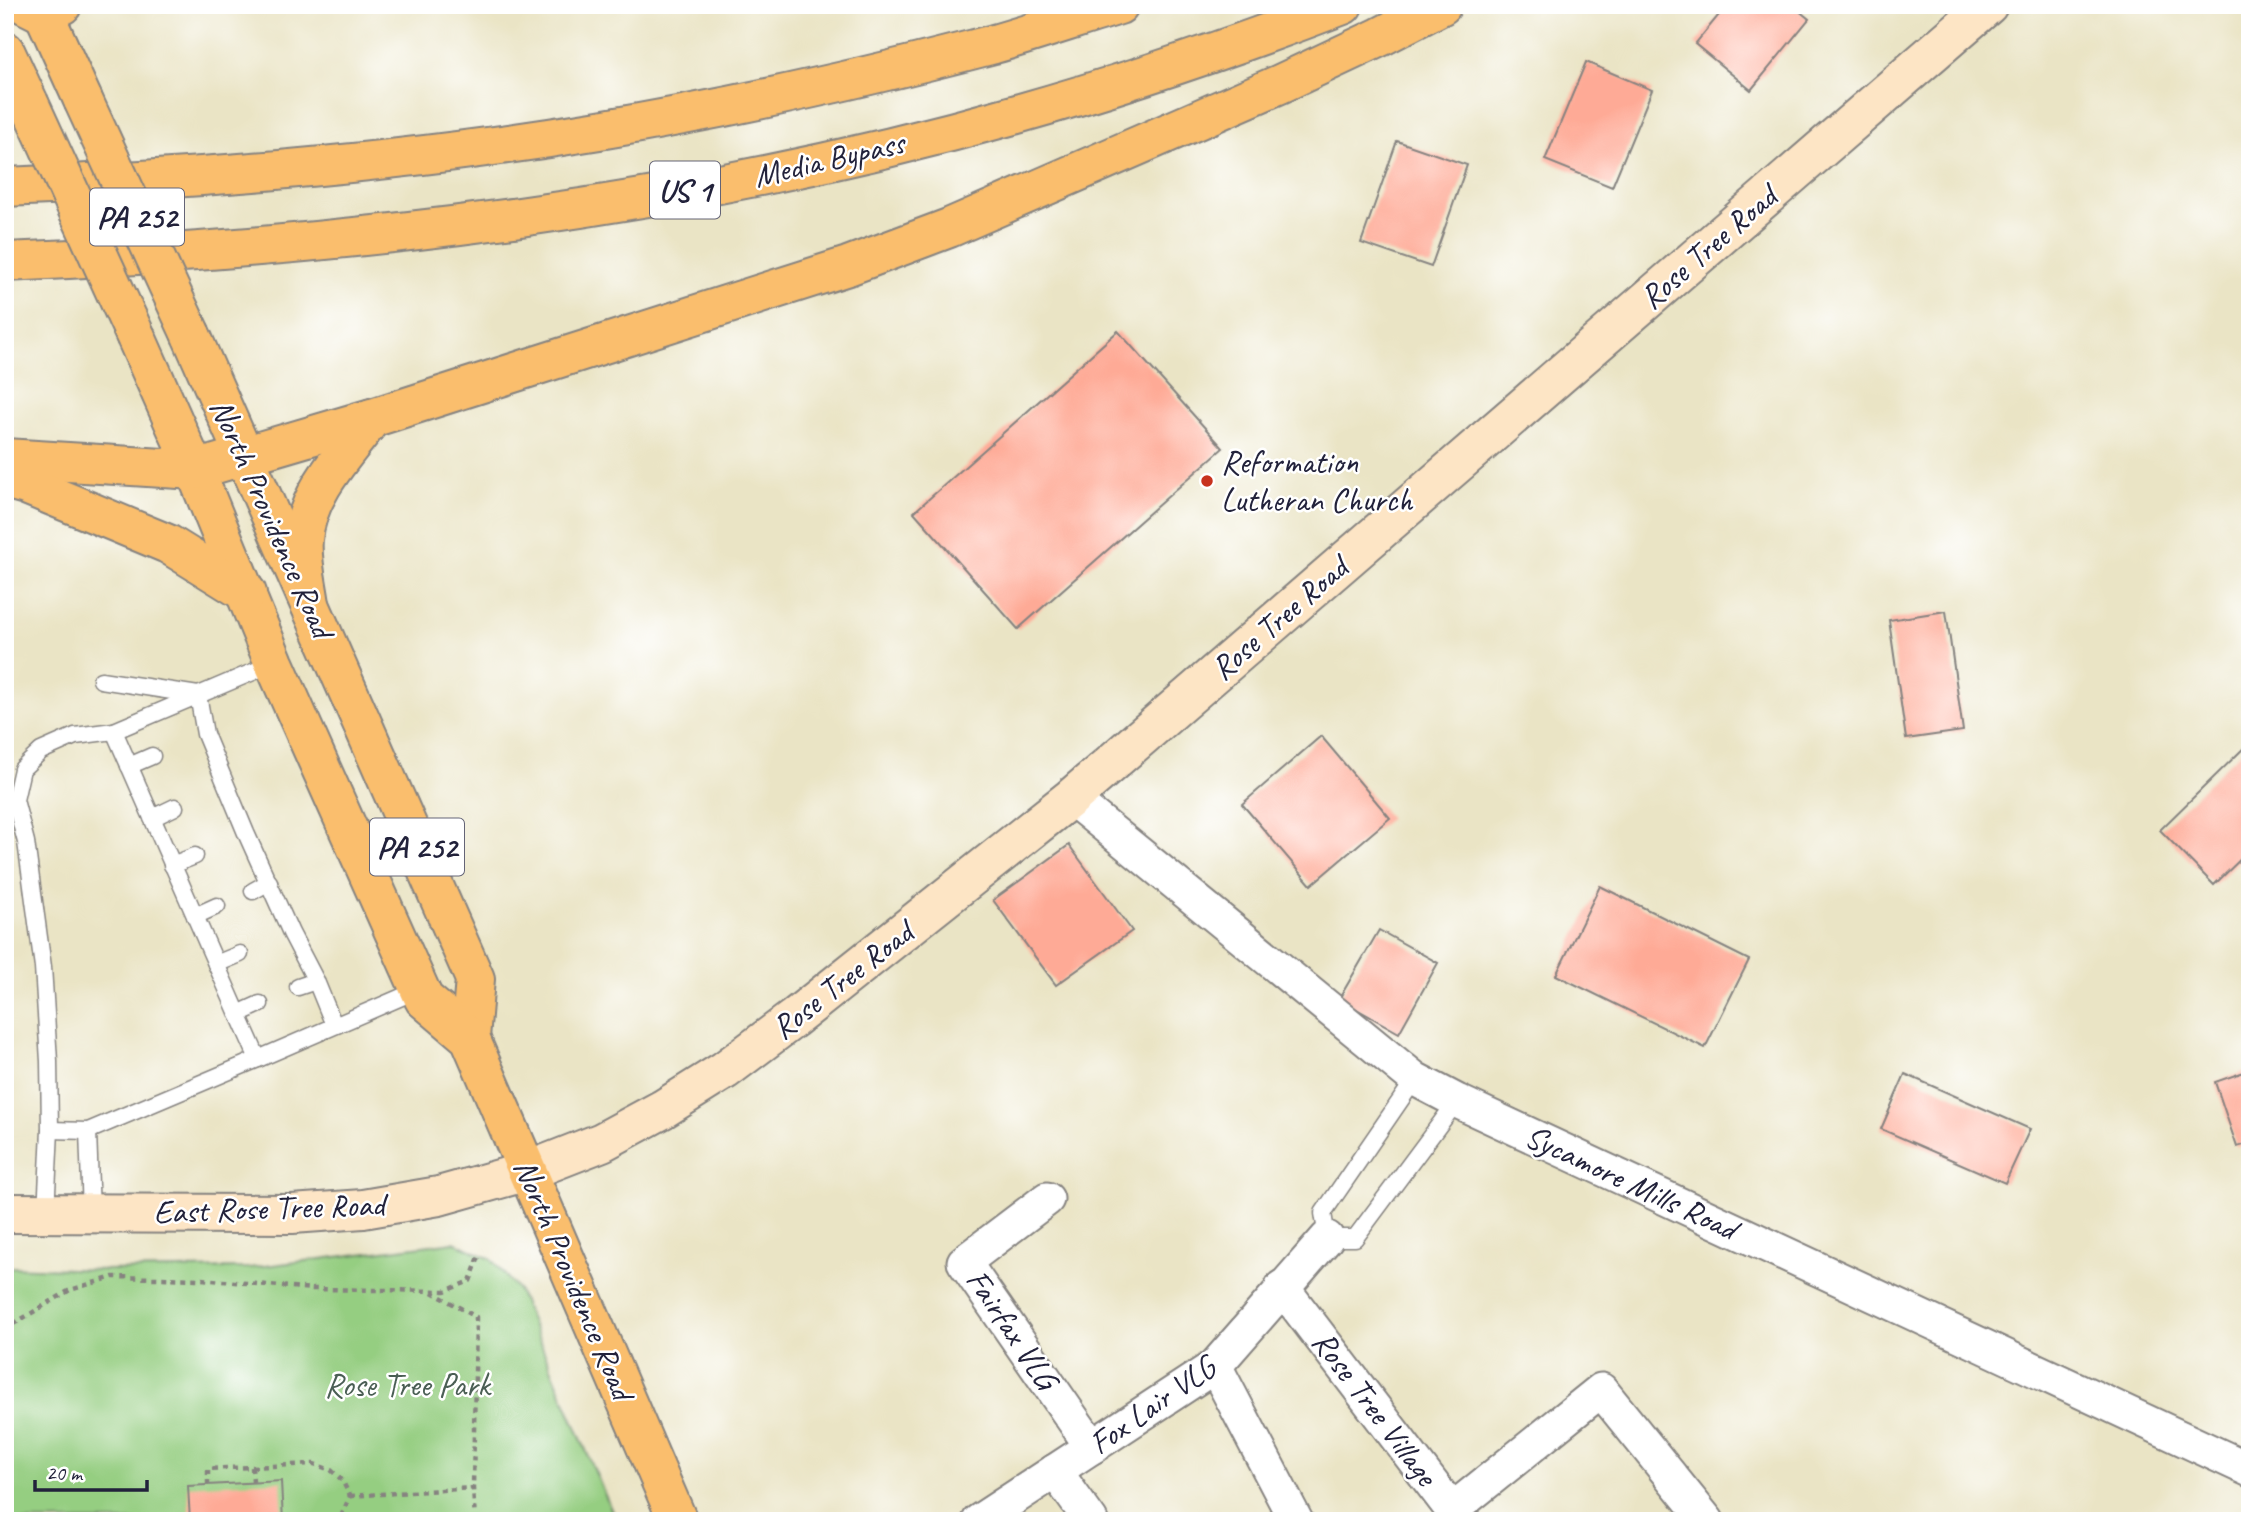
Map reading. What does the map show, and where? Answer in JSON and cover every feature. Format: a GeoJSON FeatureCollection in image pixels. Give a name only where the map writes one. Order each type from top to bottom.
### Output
{"type":"FeatureCollection","features":[{"type":"Feature","properties":{"kind":"main road","name":"US 1"},"geometry":{"type":"LineString","coordinates":[[5,187],[332,165],[467,150],[600,130],[866,76],[995,43],[1119,5]]}},
{"type":"Feature","properties":{"kind":"main road","name":"Media Bypass"},"geometry":{"type":"LineString","coordinates":[[5,262],[353,238],[491,222],[734,181],[1016,115],[1151,73],[1343,5]]}},
{"type":"Feature","properties":{"kind":"main road"},"geometry":{"type":"LineString","coordinates":[[5,458],[195,470],[372,418],[848,266],[949,228],[1280,84],[1442,5]]}},
{"type":"Feature","properties":{"kind":"main road"},"geometry":{"type":"LineString","coordinates":[[5,39],[43,7]]}},
{"type":"Feature","properties":{"kind":"main road","name":"North Providence Road"},"geometry":{"type":"LineString","coordinates":[[43,7],[245,455],[475,979],[470,1038]]}},
{"type":"Feature","properties":{"kind":"main road","name":"North Providence Road"},"geometry":{"type":"LineString","coordinates":[[5,51],[195,470],[274,663],[424,999],[470,1038],[678,1521]]}},
{"type":"Feature","properties":{"kind":"main road"},"geometry":{"type":"LineString","coordinates":[[310,604],[302,559],[306,514],[317,492],[372,418]]}},
{"type":"Feature","properties":{"kind":"main road"},"geometry":{"type":"LineString","coordinates":[[5,479],[26,485],[168,544],[247,593]]}},
{"type":"Feature","properties":{"kind":"street","name":"Rose Tree Road"},"geometry":{"type":"LineString","coordinates":[[528,1171],[602,1142],[663,1109],[725,1070],[1071,798],[1988,5]]}},
{"type":"Feature","properties":{"kind":"street","name":"Sycamore Mills Road"},"geometry":{"type":"LineString","coordinates":[[1071,798],[1415,1079],[1457,1101],[2250,1470]]}},
{"type":"Feature","properties":{"kind":"street","name":"East Rose Tree Road"},"geometry":{"type":"LineString","coordinates":[[5,1213],[292,1214],[363,1209],[439,1196],[528,1171]]}},
{"type":"Feature","properties":{"kind":"street","name":"Fairfax VLG"},"geometry":{"type":"LineString","coordinates":[[1047,1199],[964,1262],[1092,1447]]}},
{"type":"Feature","properties":{"kind":"street","name":"Fox Lair VLG"},"geometry":{"type":"LineString","coordinates":[[979,1521],[1215,1366],[1327,1238]]}},
{"type":"Feature","properties":{"kind":"street","name":"Rose Tree Village"},"geometry":{"type":"LineString","coordinates":[[1282,1287],[1452,1510],[1601,1390],[1707,1521]]}},
{"type":"Feature","properties":{"kind":"street"},"geometry":{"type":"LineString","coordinates":[[1215,1366],[1296,1521]]}},
{"type":"Feature","properties":{"kind":"street","name":"Fox Lair VLG"},"geometry":{"type":"LineString","coordinates":[[1055,1471],[1090,1521]]}},
{"type":"Feature","properties":{"kind":"lane"},"geometry":{"type":"LineString","coordinates":[[46,1213],[50,1130],[49,1061],[43,967],[26,842],[15,800],[22,769],[41,751],[75,736],[114,730],[274,663]]}},
{"type":"Feature","properties":{"kind":"lane"},"geometry":{"type":"LineString","coordinates":[[102,680],[198,695]]}},
{"type":"Feature","properties":{"kind":"lane"},"geometry":{"type":"LineString","coordinates":[[198,695],[198,737],[220,788],[270,882],[284,936],[316,981],[334,1025]]}},
{"type":"Feature","properties":{"kind":"lane"},"geometry":{"type":"LineString","coordinates":[[114,730],[258,1059]]}},
{"type":"Feature","properties":{"kind":"lane"},"geometry":{"type":"LineString","coordinates":[[129,766],[152,756]]}},
{"type":"Feature","properties":{"kind":"lane"},"geometry":{"type":"LineString","coordinates":[[152,818],[175,807]]}},
{"type":"Feature","properties":{"kind":"lane"},"geometry":{"type":"LineString","coordinates":[[230,841],[246,833]]}},
{"type":"Feature","properties":{"kind":"lane"},"geometry":{"type":"LineString","coordinates":[[173,865],[195,856]]}},
{"type":"Feature","properties":{"kind":"lane"},"geometry":{"type":"LineString","coordinates":[[253,891],[270,882]]}},
{"type":"Feature","properties":{"kind":"lane"},"geometry":{"type":"LineString","coordinates":[[195,916],[217,906]]}},
{"type":"Feature","properties":{"kind":"lane"},"geometry":{"type":"LineString","coordinates":[[216,964],[240,954]]}},
{"type":"Feature","properties":{"kind":"lane"},"geometry":{"type":"LineString","coordinates":[[298,988],[316,981]]}},
{"type":"Feature","properties":{"kind":"lane"},"geometry":{"type":"LineString","coordinates":[[50,1130],[88,1131],[420,989]]}},
{"type":"Feature","properties":{"kind":"lane"},"geometry":{"type":"LineString","coordinates":[[237,1014],[260,1004]]}},
{"type":"Feature","properties":{"kind":"lane"},"geometry":{"type":"LineString","coordinates":[[1415,1079],[1323,1213],[1327,1238],[1355,1238],[1457,1101]]}},
{"type":"Feature","properties":{"kind":"lane"},"geometry":{"type":"LineString","coordinates":[[88,1131],[92,1213]]}},
{"type":"Feature","properties":{"kind":"path"},"geometry":{"type":"LineString","coordinates":[[5,1329],[70,1290],[113,1278],[201,1279],[313,1289],[445,1292],[470,1281],[480,1254]]}},
{"type":"Feature","properties":{"kind":"path"},"geometry":{"type":"LineString","coordinates":[[428,1290],[476,1317],[472,1488],[475,1521]]}},
{"type":"Feature","properties":{"kind":"path"},"geometry":{"type":"LineString","coordinates":[[208,1485],[208,1469],[314,1464],[331,1470],[342,1480],[350,1496]]}},
{"type":"Feature","properties":{"kind":"path"},"geometry":{"type":"LineString","coordinates":[[252,1467],[253,1482]]}},
{"type":"Feature","properties":{"kind":"path"},"geometry":{"type":"LineString","coordinates":[[350,1496],[472,1488]]}},
{"type":"Feature","properties":{"kind":"path"},"geometry":{"type":"LineString","coordinates":[[339,1521],[350,1496]]}},
{"type":"Feature","properties":{"kind":"green space","name":"Rose Tree Park"},"geometry":{"type":"Polygon","coordinates":[[[454,1242],[491,1259],[518,1290],[616,1521],[5,1521],[5,1267],[104,1270],[249,1268],[454,1242]]]}},
{"type":"Feature","properties":{"kind":"building"},"geometry":{"type":"Polygon","coordinates":[[[1727,5],[1792,5],[1809,19],[1751,90],[1695,44],[1727,5]]]}},
{"type":"Feature","properties":{"kind":"building"},"geometry":{"type":"Polygon","coordinates":[[[1586,62],[1652,90],[1612,187],[1545,160],[1586,62]]]}},
{"type":"Feature","properties":{"kind":"building"},"geometry":{"type":"Polygon","coordinates":[[[1397,141],[1467,165],[1431,267],[1361,243],[1397,141]]]}},
{"type":"Feature","properties":{"kind":"building"},"geometry":{"type":"Polygon","coordinates":[[[1118,331],[1223,448],[1018,629],[914,512],[1118,331]]]}},
{"type":"Feature","properties":{"kind":"building"},"geometry":{"type":"Polygon","coordinates":[[[1946,611],[1963,731],[1906,739],[1889,620],[1946,611]]]}},
{"type":"Feature","properties":{"kind":"building"},"geometry":{"type":"Polygon","coordinates":[[[1321,736],[1390,818],[1311,885],[1242,804],[1321,736]]]}},
{"type":"Feature","properties":{"kind":"building"},"geometry":{"type":"Polygon","coordinates":[[[2250,742],[2250,850],[2214,885],[2160,830],[2250,742]]]}},
{"type":"Feature","properties":{"kind":"building"},"geometry":{"type":"Polygon","coordinates":[[[1069,845],[1132,931],[1056,985],[993,900],[1069,845]]]}},
{"type":"Feature","properties":{"kind":"building"},"geometry":{"type":"Polygon","coordinates":[[[1600,886],[1749,960],[1705,1048],[1556,975],[1600,886]]]}},
{"type":"Feature","properties":{"kind":"building"},"geometry":{"type":"Polygon","coordinates":[[[1379,930],[1438,963],[1399,1033],[1339,999],[1379,930]]]}},
{"type":"Feature","properties":{"kind":"building"},"geometry":{"type":"Polygon","coordinates":[[[2250,1070],[2250,1143],[2237,1147],[2215,1082],[2250,1070]]]}},
{"type":"Feature","properties":{"kind":"building"},"geometry":{"type":"Polygon","coordinates":[[[1905,1074],[2030,1129],[2005,1183],[1881,1129],[1905,1074]]]}},
{"type":"Feature","properties":{"kind":"building"},"geometry":{"type":"Polygon","coordinates":[[[281,1481],[283,1521],[190,1521],[188,1486],[281,1481]]]}},
{"type":"Feature","properties":{"kind":"place","name":"Reformation Lutheran Church"},"geometry":{"type":"Point","coordinates":[1207,481]}}]}
